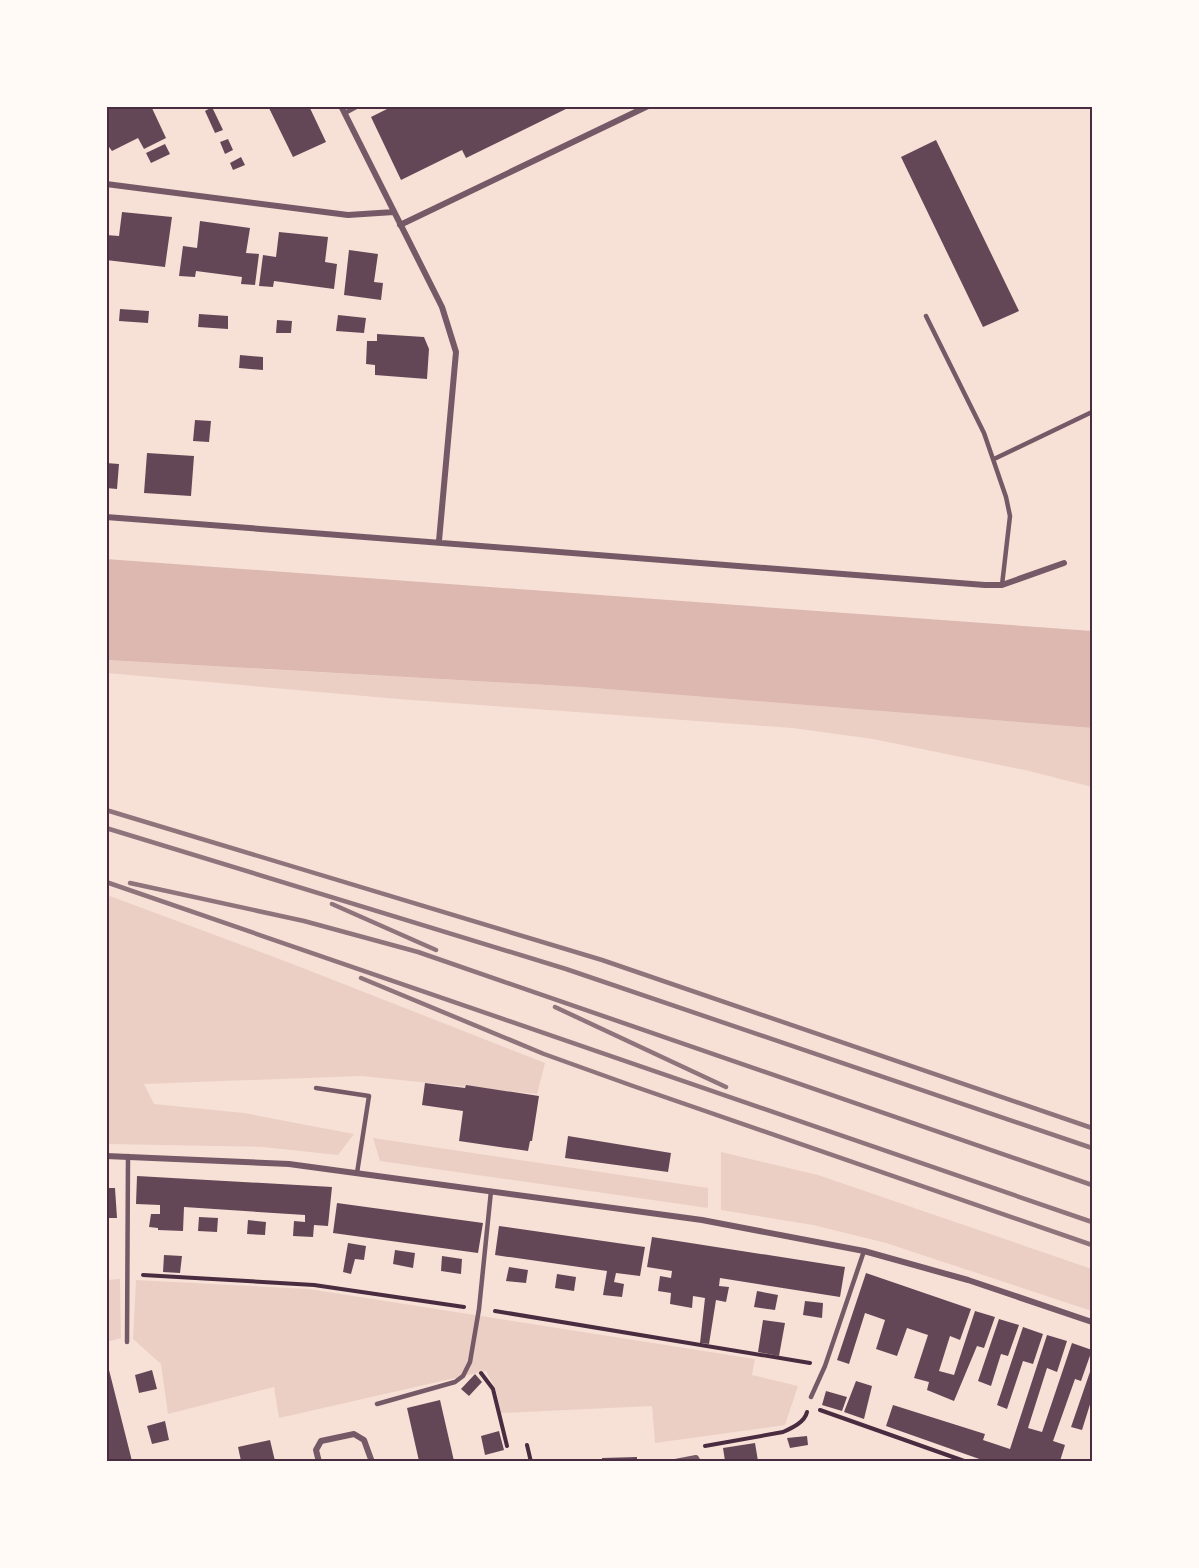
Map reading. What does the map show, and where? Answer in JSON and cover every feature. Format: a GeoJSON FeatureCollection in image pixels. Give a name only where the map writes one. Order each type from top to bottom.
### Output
{"type":"FeatureCollection","features":[{"type":"Feature","properties":{"kind":"street"},"geometry":{"type":"LineString","coordinates":[[400,225],[648,106]]}},
{"type":"Feature","properties":{"kind":"street"},"geometry":{"type":"LineString","coordinates":[[343,110],[442,307],[456,352],[439,541]]}},
{"type":"Feature","properties":{"kind":"street"},"geometry":{"type":"LineString","coordinates":[[106,184],[348,215],[394,212]]}},
{"type":"Feature","properties":{"kind":"street"},"geometry":{"type":"LineString","coordinates":[[106,517],[1002,585],[1065,563]]}},
{"type":"Feature","properties":{"kind":"street"},"geometry":{"type":"LineString","coordinates":[[106,1156],[289,1164],[702,1220],[864,1251],[968,1280],[1092,1322]]}},
{"type":"Feature","properties":{"kind":"street"},"geometry":{"type":"LineString","coordinates":[[319,1461],[316,1450],[321,1441],[354,1434],[364,1440],[372,1461]]}},
{"type":"Feature","properties":{"kind":"street"},"geometry":{"type":"LineString","coordinates":[[675,1461],[697,1460]]}},
{"type":"Feature","properties":{"kind":"lane"},"geometry":{"type":"LineString","coordinates":[[343,110],[358,106]]}},
{"type":"Feature","properties":{"kind":"lane"},"geometry":{"type":"LineString","coordinates":[[926,316],[984,433],[994,459],[1010,516],[1002,585]]}},
{"type":"Feature","properties":{"kind":"lane"},"geometry":{"type":"LineString","coordinates":[[994,459],[1092,412]]}},
{"type":"Feature","properties":{"kind":"lane"},"geometry":{"type":"LineString","coordinates":[[316,1088],[369,1096],[357,1173]]}},
{"type":"Feature","properties":{"kind":"lane"},"geometry":{"type":"LineString","coordinates":[[127,1342],[128,1156]]}},
{"type":"Feature","properties":{"kind":"lane"},"geometry":{"type":"LineString","coordinates":[[377,1404],[455,1383],[470,1362],[481,1297],[491,1191]]}},
{"type":"Feature","properties":{"kind":"lane"},"geometry":{"type":"LineString","coordinates":[[811,1396],[825,1366],[864,1251]]}},
{"type":"Feature","properties":{"kind":"path"},"geometry":{"type":"LineString","coordinates":[[470,1362],[493,1389],[507,1446]]}},
{"type":"Feature","properties":{"kind":"path"},"geometry":{"type":"LineString","coordinates":[[697,1460],[706,1444],[783,1432],[794,1427],[806,1417],[811,1396]]}},
{"type":"Feature","properties":{"kind":"path"},"geometry":{"type":"LineString","coordinates":[[811,1396],[813,1408],[967,1461]]}},
{"type":"Feature","properties":{"kind":"path"},"geometry":{"type":"LineString","coordinates":[[527,1445],[531,1461]]}},
{"type":"Feature","properties":{"kind":"shaded area"},"geometry":{"type":"Polygon","coordinates":[[[106,559],[1092,631],[1092,728],[581,687],[107,660],[106,559]]]}},
{"type":"Feature","properties":{"kind":"shaded area"},"geometry":{"type":"Polygon","coordinates":[[[106,660],[581,687],[1092,728],[1092,787],[1029,771],[873,739],[792,728],[398,699],[107,673],[106,660]]]}},
{"type":"Feature","properties":{"kind":"shaded area"},"geometry":{"type":"Polygon","coordinates":[[[107,895],[290,963],[545,1063],[537,1094],[361,1076],[144,1084],[154,1104],[244,1113],[354,1134],[338,1155],[263,1147],[107,1144],[107,895]]]}},
{"type":"Feature","properties":{"kind":"shaded area"},"geometry":{"type":"Polygon","coordinates":[[[373,1138],[708,1188],[708,1208],[380,1161],[373,1138]]]}},
{"type":"Feature","properties":{"kind":"shaded area"},"geometry":{"type":"Polygon","coordinates":[[[721,1152],[818,1175],[1092,1269],[1092,1311],[886,1243],[813,1225],[721,1210],[721,1152]]]}},
{"type":"Feature","properties":{"kind":"shaded area"},"geometry":{"type":"Polygon","coordinates":[[[120,1279],[121,1338],[107,1342],[107,1280],[120,1279]]]}},
{"type":"Feature","properties":{"kind":"shaded area"},"geometry":{"type":"Polygon","coordinates":[[[136,1280],[309,1289],[755,1359],[752,1375],[798,1386],[785,1425],[655,1443],[652,1406],[501,1413],[496,1390],[486,1371],[279,1418],[274,1387],[168,1414],[161,1364],[133,1339],[136,1280]]]}},
{"type":"Feature","properties":{"kind":"building"},"geometry":{"type":"Polygon","coordinates":[[[106,106],[151,106],[166,138],[144,149],[138,138],[112,151],[106,143],[106,106]]]}},
{"type":"Feature","properties":{"kind":"building"},"geometry":{"type":"Polygon","coordinates":[[[268,106],[309,106],[326,142],[293,157],[268,106]]]}},
{"type":"Feature","properties":{"kind":"building"},"geometry":{"type":"Polygon","coordinates":[[[393,106],[406,108],[572,106],[466,158],[462,150],[401,180],[371,117],[393,106]]]}},
{"type":"Feature","properties":{"kind":"building"},"geometry":{"type":"Polygon","coordinates":[[[212,107],[223,130],[215,133],[205,111],[212,107]]]}},
{"type":"Feature","properties":{"kind":"building"},"geometry":{"type":"Polygon","coordinates":[[[228,139],[233,150],[225,154],[220,142],[228,139]]]}},
{"type":"Feature","properties":{"kind":"building"},"geometry":{"type":"Polygon","coordinates":[[[936,140],[1019,311],[983,327],[901,157],[936,140]]]}},
{"type":"Feature","properties":{"kind":"building"},"geometry":{"type":"Polygon","coordinates":[[[165,144],[170,154],[151,163],[146,153],[165,144]]]}},
{"type":"Feature","properties":{"kind":"building"},"geometry":{"type":"Polygon","coordinates":[[[241,157],[245,165],[233,170],[230,163],[241,157]]]}},
{"type":"Feature","properties":{"kind":"building"},"geometry":{"type":"Polygon","coordinates":[[[122,212],[172,217],[165,267],[106,260],[106,235],[119,236],[122,212]]]}},
{"type":"Feature","properties":{"kind":"building"},"geometry":{"type":"Polygon","coordinates":[[[200,221],[250,228],[246,253],[259,254],[255,285],[241,284],[242,277],[196,271],[195,277],[179,276],[183,246],[197,248],[200,221]]]}},
{"type":"Feature","properties":{"kind":"building"},"geometry":{"type":"Polygon","coordinates":[[[279,232],[328,237],[325,262],[337,264],[334,289],[274,281],[273,287],[259,286],[263,255],[276,257],[279,232]]]}},
{"type":"Feature","properties":{"kind":"building"},"geometry":{"type":"Polygon","coordinates":[[[349,250],[378,254],[374,282],[383,283],[381,300],[344,295],[349,250]]]}},
{"type":"Feature","properties":{"kind":"building"},"geometry":{"type":"Polygon","coordinates":[[[120,309],[149,311],[148,323],[119,321],[120,309]]]}},
{"type":"Feature","properties":{"kind":"building"},"geometry":{"type":"Polygon","coordinates":[[[199,314],[228,316],[228,329],[198,327],[199,314]]]}},
{"type":"Feature","properties":{"kind":"building"},"geometry":{"type":"Polygon","coordinates":[[[338,315],[366,318],[364,333],[336,331],[338,315]]]}},
{"type":"Feature","properties":{"kind":"building"},"geometry":{"type":"Polygon","coordinates":[[[277,320],[292,321],[291,333],[276,333],[277,320]]]}},
{"type":"Feature","properties":{"kind":"building"},"geometry":{"type":"Polygon","coordinates":[[[377,334],[424,337],[429,349],[427,379],[375,375],[375,365],[366,364],[367,341],[377,341],[377,334]]]}},
{"type":"Feature","properties":{"kind":"building"},"geometry":{"type":"Polygon","coordinates":[[[240,355],[263,357],[263,370],[239,368],[240,355]]]}},
{"type":"Feature","properties":{"kind":"building"},"geometry":{"type":"Polygon","coordinates":[[[195,420],[211,421],[209,442],[193,441],[195,420]]]}},
{"type":"Feature","properties":{"kind":"building"},"geometry":{"type":"Polygon","coordinates":[[[147,453],[194,456],[191,496],[144,493],[147,453]]]}},
{"type":"Feature","properties":{"kind":"building"},"geometry":{"type":"Polygon","coordinates":[[[106,463],[119,464],[117,489],[106,488],[106,463]]]}},
{"type":"Feature","properties":{"kind":"building"},"geometry":{"type":"Polygon","coordinates":[[[425,1083],[465,1088],[466,1085],[539,1096],[532,1141],[530,1141],[528,1151],[459,1141],[463,1111],[422,1105],[425,1083]]]}},
{"type":"Feature","properties":{"kind":"building"},"geometry":{"type":"Polygon","coordinates":[[[568,1136],[671,1153],[668,1172],[565,1158],[568,1136]]]}},
{"type":"Feature","properties":{"kind":"building"},"geometry":{"type":"Polygon","coordinates":[[[137,1176],[332,1187],[328,1226],[314,1225],[313,1237],[293,1236],[294,1221],[305,1222],[305,1215],[184,1207],[183,1231],[158,1230],[158,1228],[149,1227],[151,1214],[160,1214],[160,1205],[136,1204],[137,1176]]]}},
{"type":"Feature","properties":{"kind":"building"},"geometry":{"type":"Polygon","coordinates":[[[106,1188],[115,1188],[117,1218],[106,1218],[106,1188]]]}},
{"type":"Feature","properties":{"kind":"building"},"geometry":{"type":"Polygon","coordinates":[[[337,1203],[483,1223],[478,1253],[333,1233],[337,1203]]]}},
{"type":"Feature","properties":{"kind":"building"},"geometry":{"type":"Polygon","coordinates":[[[199,1217],[218,1218],[217,1232],[198,1231],[199,1217]]]}},
{"type":"Feature","properties":{"kind":"building"},"geometry":{"type":"Polygon","coordinates":[[[248,1220],[266,1222],[265,1235],[247,1234],[248,1220]]]}},
{"type":"Feature","properties":{"kind":"building"},"geometry":{"type":"Polygon","coordinates":[[[499,1226],[645,1247],[640,1276],[616,1273],[614,1282],[624,1284],[622,1297],[603,1295],[607,1271],[495,1255],[499,1226]]]}},
{"type":"Feature","properties":{"kind":"building"},"geometry":{"type":"Polygon","coordinates":[[[652,1237],[845,1267],[840,1297],[720,1278],[719,1286],[729,1287],[726,1302],[716,1300],[709,1344],[700,1343],[705,1298],[693,1296],[692,1308],[670,1304],[671,1293],[658,1291],[660,1276],[671,1278],[672,1271],[647,1267],[652,1237]]]}},
{"type":"Feature","properties":{"kind":"building"},"geometry":{"type":"Polygon","coordinates":[[[348,1243],[366,1246],[364,1260],[355,1259],[351,1274],[343,1272],[348,1243]]]}},
{"type":"Feature","properties":{"kind":"building"},"geometry":{"type":"Polygon","coordinates":[[[395,1250],[415,1253],[413,1268],[393,1264],[395,1250]]]}},
{"type":"Feature","properties":{"kind":"building"},"geometry":{"type":"Polygon","coordinates":[[[164,1255],[182,1256],[180,1273],[163,1272],[164,1255]]]}},
{"type":"Feature","properties":{"kind":"building"},"geometry":{"type":"Polygon","coordinates":[[[442,1256],[462,1259],[461,1274],[441,1271],[442,1256]]]}},
{"type":"Feature","properties":{"kind":"building"},"geometry":{"type":"Polygon","coordinates":[[[509,1267],[528,1270],[526,1283],[506,1281],[509,1267]]]}},
{"type":"Feature","properties":{"kind":"building"},"geometry":{"type":"Polygon","coordinates":[[[866,1273],[971,1309],[960,1340],[950,1336],[939,1371],[954,1375],[975,1311],[995,1317],[984,1348],[977,1346],[954,1401],[927,1390],[929,1382],[914,1378],[928,1335],[907,1328],[897,1356],[876,1349],[885,1320],[865,1313],[849,1364],[837,1360],[866,1273]]]}},
{"type":"Feature","properties":{"kind":"building"},"geometry":{"type":"Polygon","coordinates":[[[557,1274],[576,1277],[574,1291],[555,1288],[557,1274]]]}},
{"type":"Feature","properties":{"kind":"building"},"geometry":{"type":"Polygon","coordinates":[[[757,1291],[778,1295],[775,1310],[754,1307],[757,1291]]]}},
{"type":"Feature","properties":{"kind":"building"},"geometry":{"type":"Polygon","coordinates":[[[805,1301],[823,1303],[822,1318],[803,1315],[805,1301]]]}},
{"type":"Feature","properties":{"kind":"building"},"geometry":{"type":"Polygon","coordinates":[[[999,1319],[1019,1325],[1008,1356],[1001,1354],[991,1386],[978,1381],[999,1319]]]}},
{"type":"Feature","properties":{"kind":"building"},"geometry":{"type":"Polygon","coordinates":[[[763,1320],[785,1323],[779,1356],[758,1352],[763,1320]]]}},
{"type":"Feature","properties":{"kind":"building"},"geometry":{"type":"Polygon","coordinates":[[[1023,1327],[1043,1334],[1033,1364],[1023,1361],[1007,1409],[997,1405],[1023,1327]]]}},
{"type":"Feature","properties":{"kind":"building"},"geometry":{"type":"Polygon","coordinates":[[[1047,1335],[1067,1341],[1057,1372],[1047,1368],[1028,1428],[1042,1432],[1072,1343],[1092,1350],[1081,1381],[1075,1379],[1053,1441],[1065,1445],[1060,1461],[985,1461],[886,1426],[893,1405],[985,1434],[983,1440],[1010,1449],[1047,1335]]]}},
{"type":"Feature","properties":{"kind":"building"},"geometry":{"type":"Polygon","coordinates":[[[107,1362],[132,1461],[106,1461],[107,1362]]]}},
{"type":"Feature","properties":{"kind":"building"},"geometry":{"type":"Polygon","coordinates":[[[1092,1366],[1092,1398],[1082,1430],[1071,1427],[1092,1366]]]}},
{"type":"Feature","properties":{"kind":"building"},"geometry":{"type":"Polygon","coordinates":[[[152,1370],[157,1389],[139,1393],[135,1375],[152,1370]]]}},
{"type":"Feature","properties":{"kind":"building"},"geometry":{"type":"Polygon","coordinates":[[[475,1374],[482,1382],[469,1396],[461,1389],[475,1374]]]}},
{"type":"Feature","properties":{"kind":"building"},"geometry":{"type":"Polygon","coordinates":[[[856,1381],[872,1386],[864,1419],[844,1412],[856,1381]]]}},
{"type":"Feature","properties":{"kind":"building"},"geometry":{"type":"Polygon","coordinates":[[[826,1391],[847,1397],[842,1411],[822,1405],[826,1391]]]}},
{"type":"Feature","properties":{"kind":"building"},"geometry":{"type":"Polygon","coordinates":[[[440,1400],[454,1461],[419,1461],[407,1408],[440,1400]]]}},
{"type":"Feature","properties":{"kind":"building"},"geometry":{"type":"Polygon","coordinates":[[[165,1421],[169,1440],[152,1444],[147,1426],[165,1421]]]}},
{"type":"Feature","properties":{"kind":"building"},"geometry":{"type":"Polygon","coordinates":[[[499,1431],[504,1450],[485,1455],[481,1436],[499,1431]]]}},
{"type":"Feature","properties":{"kind":"building"},"geometry":{"type":"Polygon","coordinates":[[[807,1436],[808,1445],[790,1448],[787,1438],[807,1436]]]}},
{"type":"Feature","properties":{"kind":"building"},"geometry":{"type":"Polygon","coordinates":[[[270,1440],[275,1461],[241,1461],[238,1447],[270,1440]]]}},
{"type":"Feature","properties":{"kind":"building"},"geometry":{"type":"Polygon","coordinates":[[[755,1443],[758,1461],[725,1461],[723,1448],[755,1443]]]}},
{"type":"Feature","properties":{"kind":"building"},"geometry":{"type":"Polygon","coordinates":[[[637,1457],[637,1461],[602,1461],[602,1458],[637,1457]]]}},
{"type":"Feature","properties":{"kind":"railway"},"geometry":{"type":"LineString","coordinates":[[106,810],[602,960],[1092,1128]]}},
{"type":"Feature","properties":{"kind":"railway"},"geometry":{"type":"LineString","coordinates":[[106,828],[566,969],[1092,1148]]}},
{"type":"Feature","properties":{"kind":"railway"},"geometry":{"type":"LineString","coordinates":[[106,882],[1092,1222]]}},
{"type":"Feature","properties":{"kind":"railway"},"geometry":{"type":"LineString","coordinates":[[130,883],[304,921],[418,952],[1092,1185]]}},
{"type":"Feature","properties":{"kind":"railway"},"geometry":{"type":"LineString","coordinates":[[332,904],[436,950]]}},
{"type":"Feature","properties":{"kind":"railway"},"geometry":{"type":"LineString","coordinates":[[361,978],[544,1054],[1092,1245]]}},
{"type":"Feature","properties":{"kind":"railway"},"geometry":{"type":"LineString","coordinates":[[555,1007],[726,1087]]}}]}
